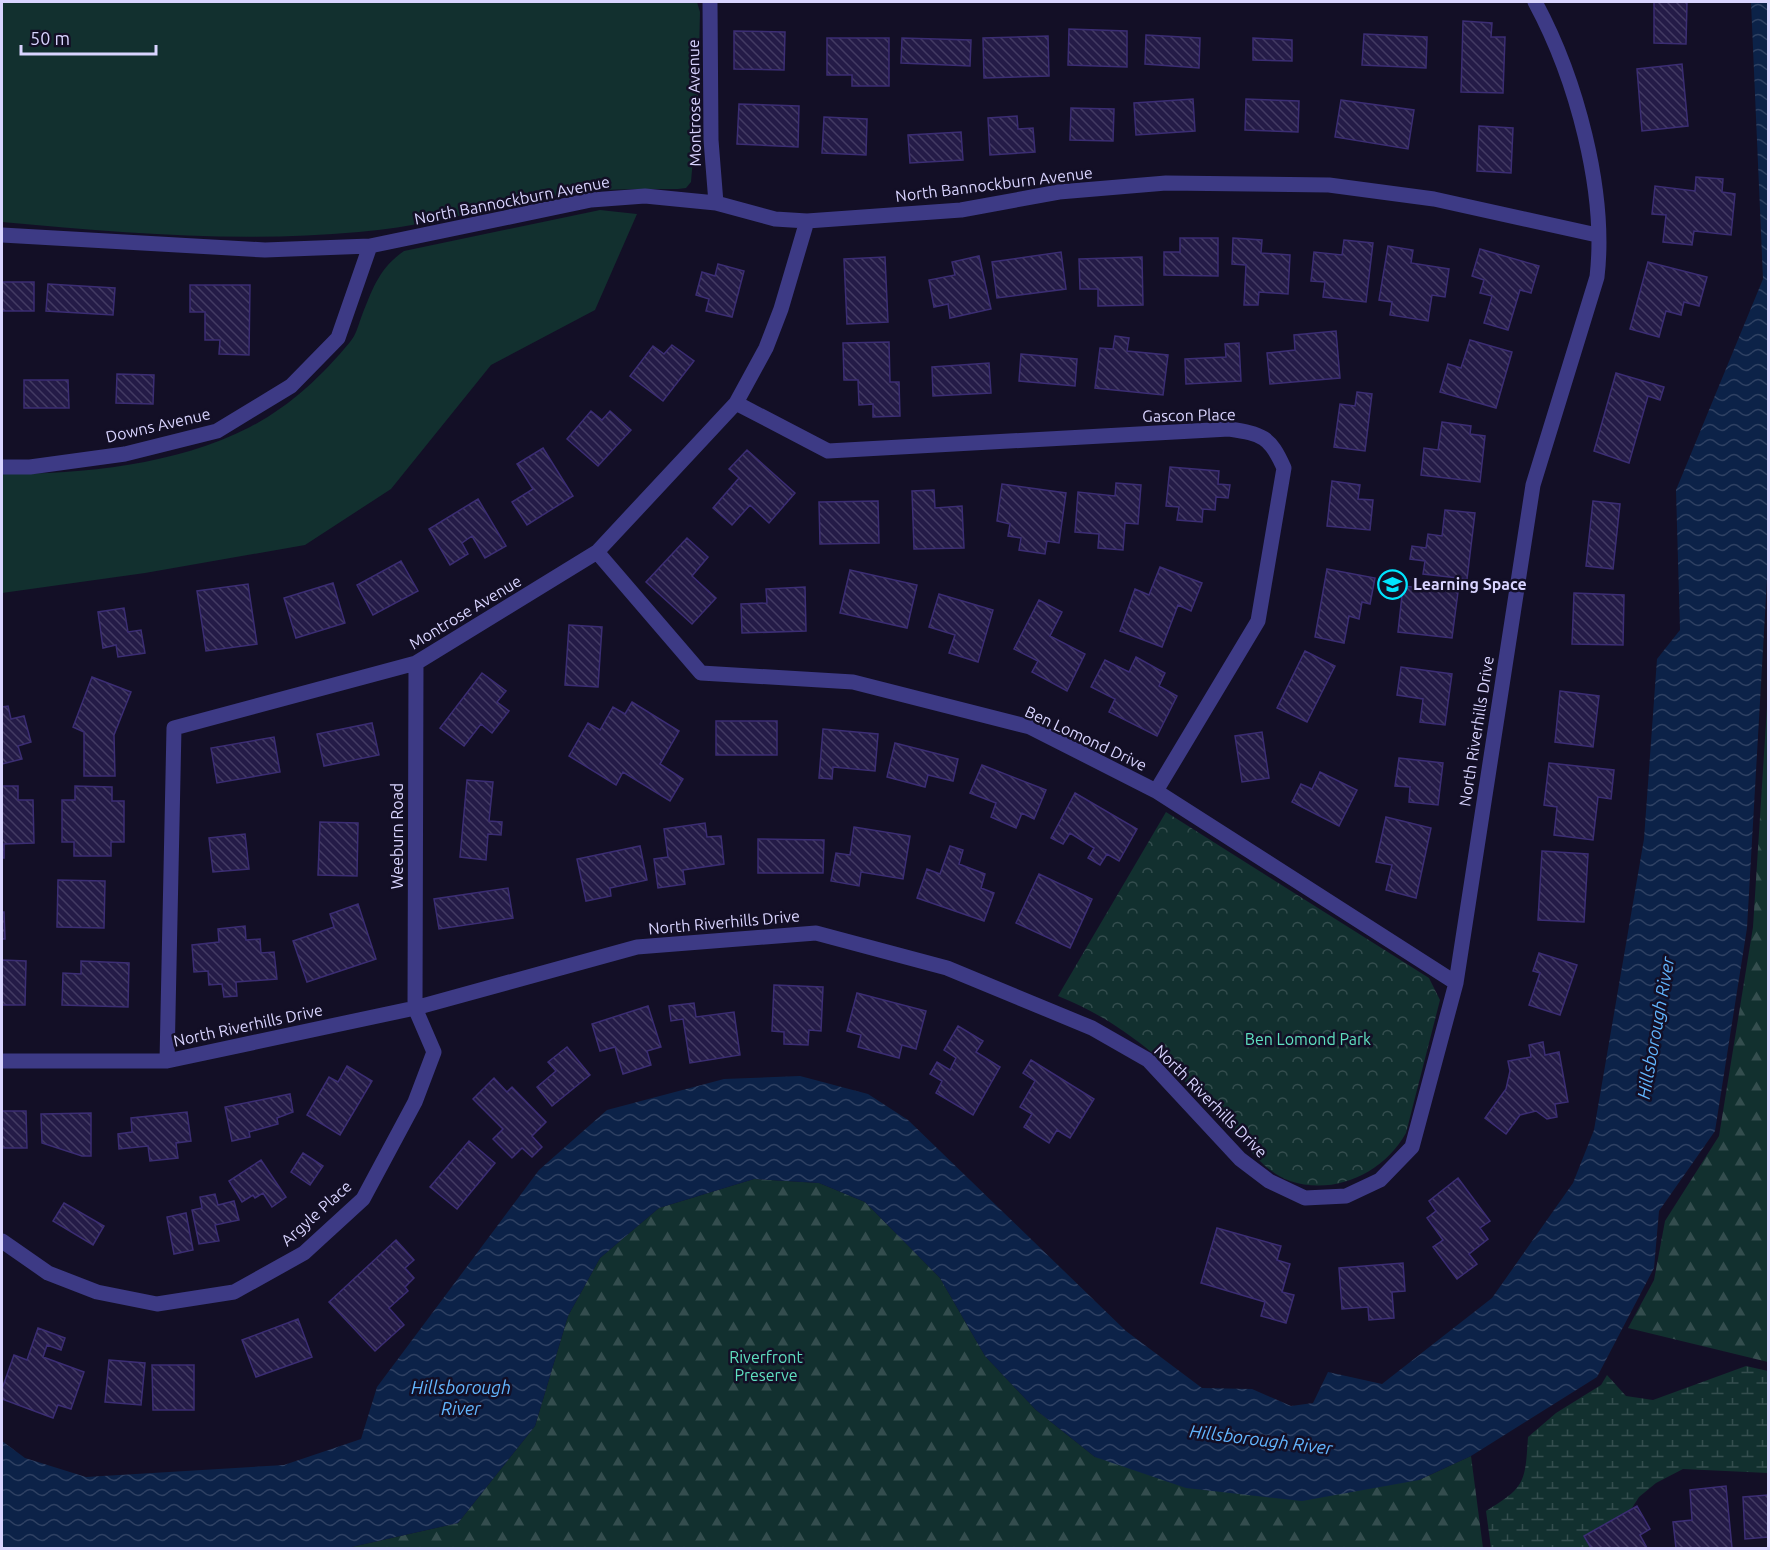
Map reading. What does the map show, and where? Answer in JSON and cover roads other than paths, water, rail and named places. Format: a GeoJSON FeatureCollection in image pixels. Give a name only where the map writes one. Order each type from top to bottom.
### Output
{"type":"FeatureCollection","features":[{"type":"Feature","properties":{"kind":"street","name":"Montrose Avenue"},"geometry":{"type":"LineString","coordinates":[[710,2],[711,140],[716,203]]}},
{"type":"Feature","properties":{"kind":"street","name":"North Riverhills Drive"},"geometry":{"type":"LineString","coordinates":[[2,1061],[167,1060],[415,1008],[637,947],[816,933],[947,968],[1092,1028],[1148,1060],[1240,1159],[1269,1181],[1305,1198],[1346,1196],[1380,1180],[1412,1147],[1456,983],[1533,485],[1598,278],[1600,257],[1598,203],[1591,158],[1550,29],[1535,2]]}},
{"type":"Feature","properties":{"kind":"street","name":"North Bannockburn Avenue"},"geometry":{"type":"LineString","coordinates":[[2,235],[265,250],[370,246],[591,200],[645,196],[716,203],[775,219],[807,221],[961,210],[1059,192],[1166,183],[1329,185],[1434,199],[1598,234]]}},
{"type":"Feature","properties":{"kind":"street","name":"Montrose Avenue"},"geometry":{"type":"LineString","coordinates":[[167,1060],[174,728],[416,663],[597,552],[736,403],[766,348],[782,309],[807,221]]}},
{"type":"Feature","properties":{"kind":"street","name":"Downs Avenue"},"geometry":{"type":"LineString","coordinates":[[2,467],[30,467],[125,454],[217,432],[291,386],[338,338],[370,246]]}},
{"type":"Feature","properties":{"kind":"street","name":"Gascon Place"},"geometry":{"type":"LineString","coordinates":[[736,403],[828,451],[1229,429],[1259,434],[1275,447],[1284,468],[1258,621],[1156,791]]}},
{"type":"Feature","properties":{"kind":"street","name":"Ben Lomond Drive"},"geometry":{"type":"LineString","coordinates":[[597,552],[701,673],[853,682],[1030,727],[1156,791],[1456,983]]}},
{"type":"Feature","properties":{"kind":"street","name":"Weeburn Road"},"geometry":{"type":"LineString","coordinates":[[415,1008],[416,663]]}},
{"type":"Feature","properties":{"kind":"street","name":"Argyle Place"},"geometry":{"type":"LineString","coordinates":[[2,1241],[48,1273],[97,1292],[157,1304],[234,1292],[303,1253],[363,1199],[415,1102],[434,1052],[415,1008]]}},
{"type":"Feature","properties":{"kind":"water","name":"Hillsborough River"},"geometry":{"type":"Polygon","coordinates":[[[1751,2],[1768,2],[1768,562],[1747,928],[1715,1131],[1659,1211],[1654,1268],[1597,1377],[1471,1456],[1419,1480],[1302,1501],[1186,1488],[1095,1457],[1036,1410],[985,1356],[940,1278],[865,1202],[819,1183],[754,1179],[659,1208],[600,1258],[568,1316],[535,1426],[458,1523],[347,1548],[2,1548],[2,1441],[25,1458],[86,1477],[284,1465],[361,1439],[377,1387],[539,1170],[607,1110],[724,1079],[800,1076],[868,1094],[908,1120],[1126,1331],[1202,1388],[1252,1389],[1291,1406],[1313,1403],[1328,1372],[1382,1384],[1492,1298],[1573,1183],[1594,1130],[1644,839],[1657,659],[1680,630],[1676,490],[1763,279],[1751,2]]]}},
{"type":"Feature","properties":{"kind":"place","name":"Learning Space"},"geometry":{"type":"Point","coordinates":[1392,584]}},
{"type":"Feature","properties":{"kind":"park label","name":"Ben Lomond Park"},"geometry":{"type":"Point","coordinates":[1308,1039]}},
{"type":"Feature","properties":{"kind":"park label","name":"Riverfront Preserve"},"geometry":{"type":"Point","coordinates":[766,1366]}}]}
